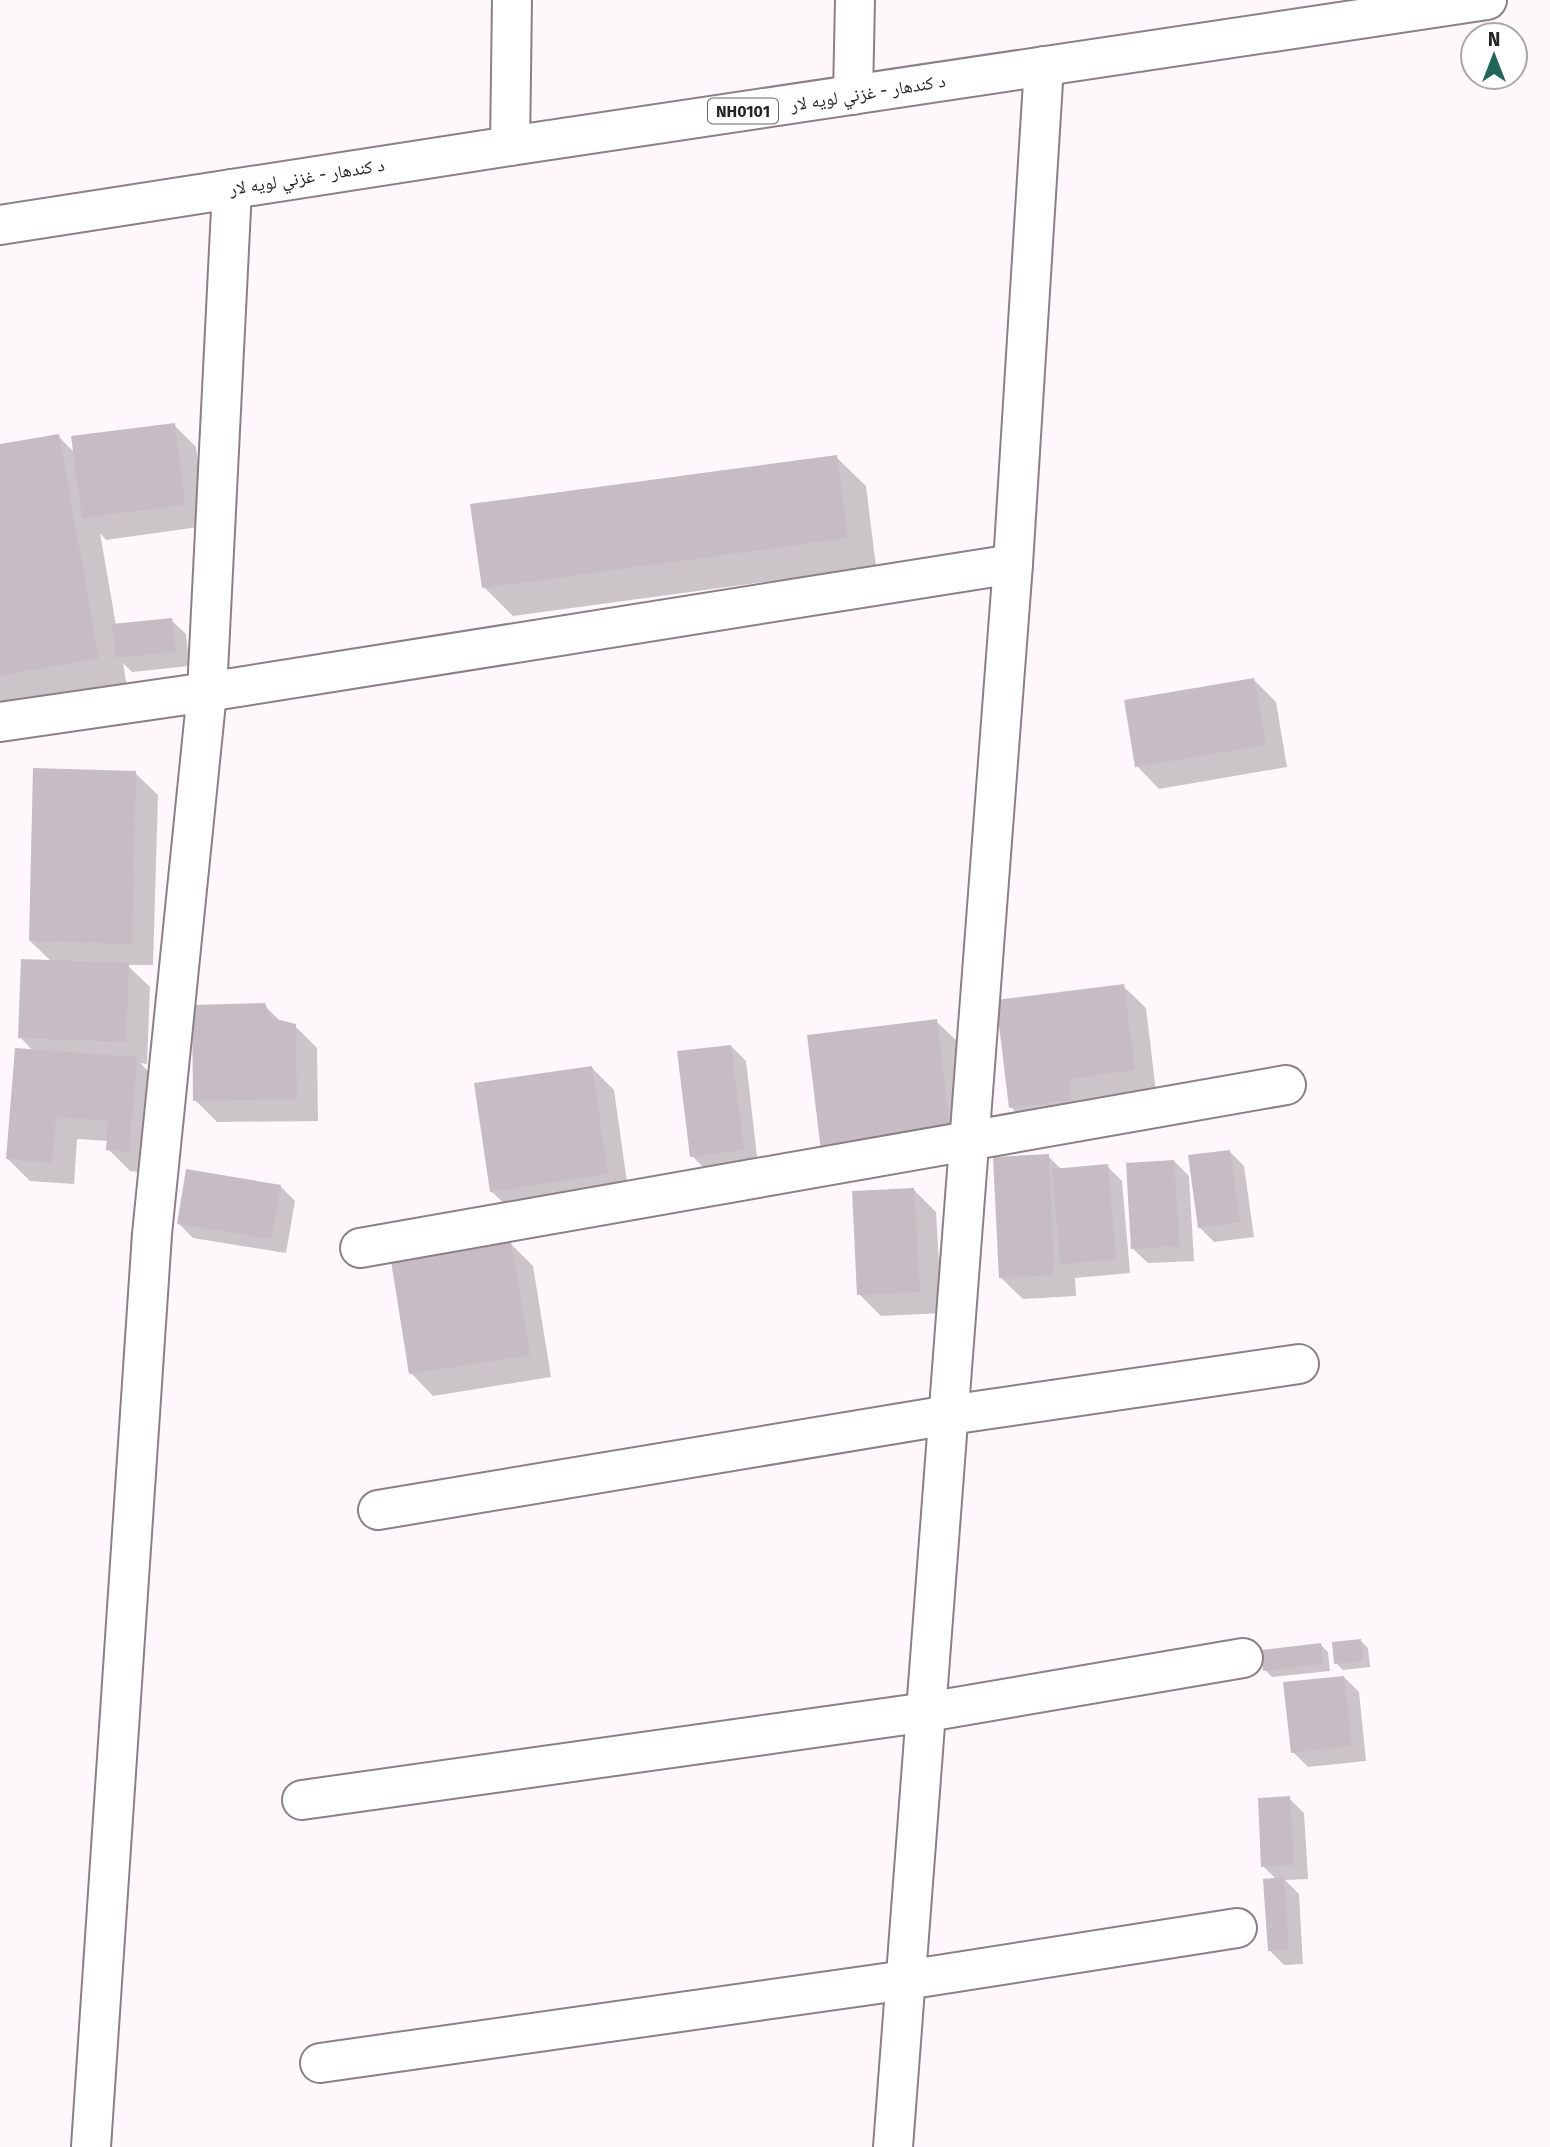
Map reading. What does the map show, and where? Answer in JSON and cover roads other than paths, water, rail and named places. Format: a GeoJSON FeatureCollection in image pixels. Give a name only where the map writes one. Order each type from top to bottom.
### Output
{"type":"FeatureCollection","features":[{"type":"Feature","properties":{"kind":"main road"},"geometry":{"type":"LineString","coordinates":[[510,146],[512,0]]}},
{"type":"Feature","properties":{"kind":"main road"},"geometry":{"type":"LineString","coordinates":[[853,95],[855,0]]}},
{"type":"Feature","properties":{"kind":"main road","name":"د کندهار - غزني لويه لار"},"geometry":{"type":"LineString","coordinates":[[0,225],[1487,0]]}},
{"type":"Feature","properties":{"kind":"main road"},"geometry":{"type":"LineString","coordinates":[[894,2147],[1013,564],[1044,66]]}},
{"type":"Feature","properties":{"kind":"main road"},"geometry":{"type":"LineString","coordinates":[[92,2147],[152,1234],[207,692],[232,189]]}},
{"type":"Feature","properties":{"kind":"main road"},"geometry":{"type":"LineString","coordinates":[[0,722],[207,692],[1013,564]]}},
{"type":"Feature","properties":{"kind":"main road"},"geometry":{"type":"LineString","coordinates":[[360,1248],[1286,1084]]}},
{"type":"Feature","properties":{"kind":"main road"},"geometry":{"type":"LineString","coordinates":[[378,1510],[949,1415],[1299,1364]]}},
{"type":"Feature","properties":{"kind":"main road"},"geometry":{"type":"LineString","coordinates":[[302,1800],[927,1712],[1243,1658]]}},
{"type":"Feature","properties":{"kind":"main road"},"geometry":{"type":"LineString","coordinates":[[320,2063],[906,1980],[1237,1928]]}}]}
